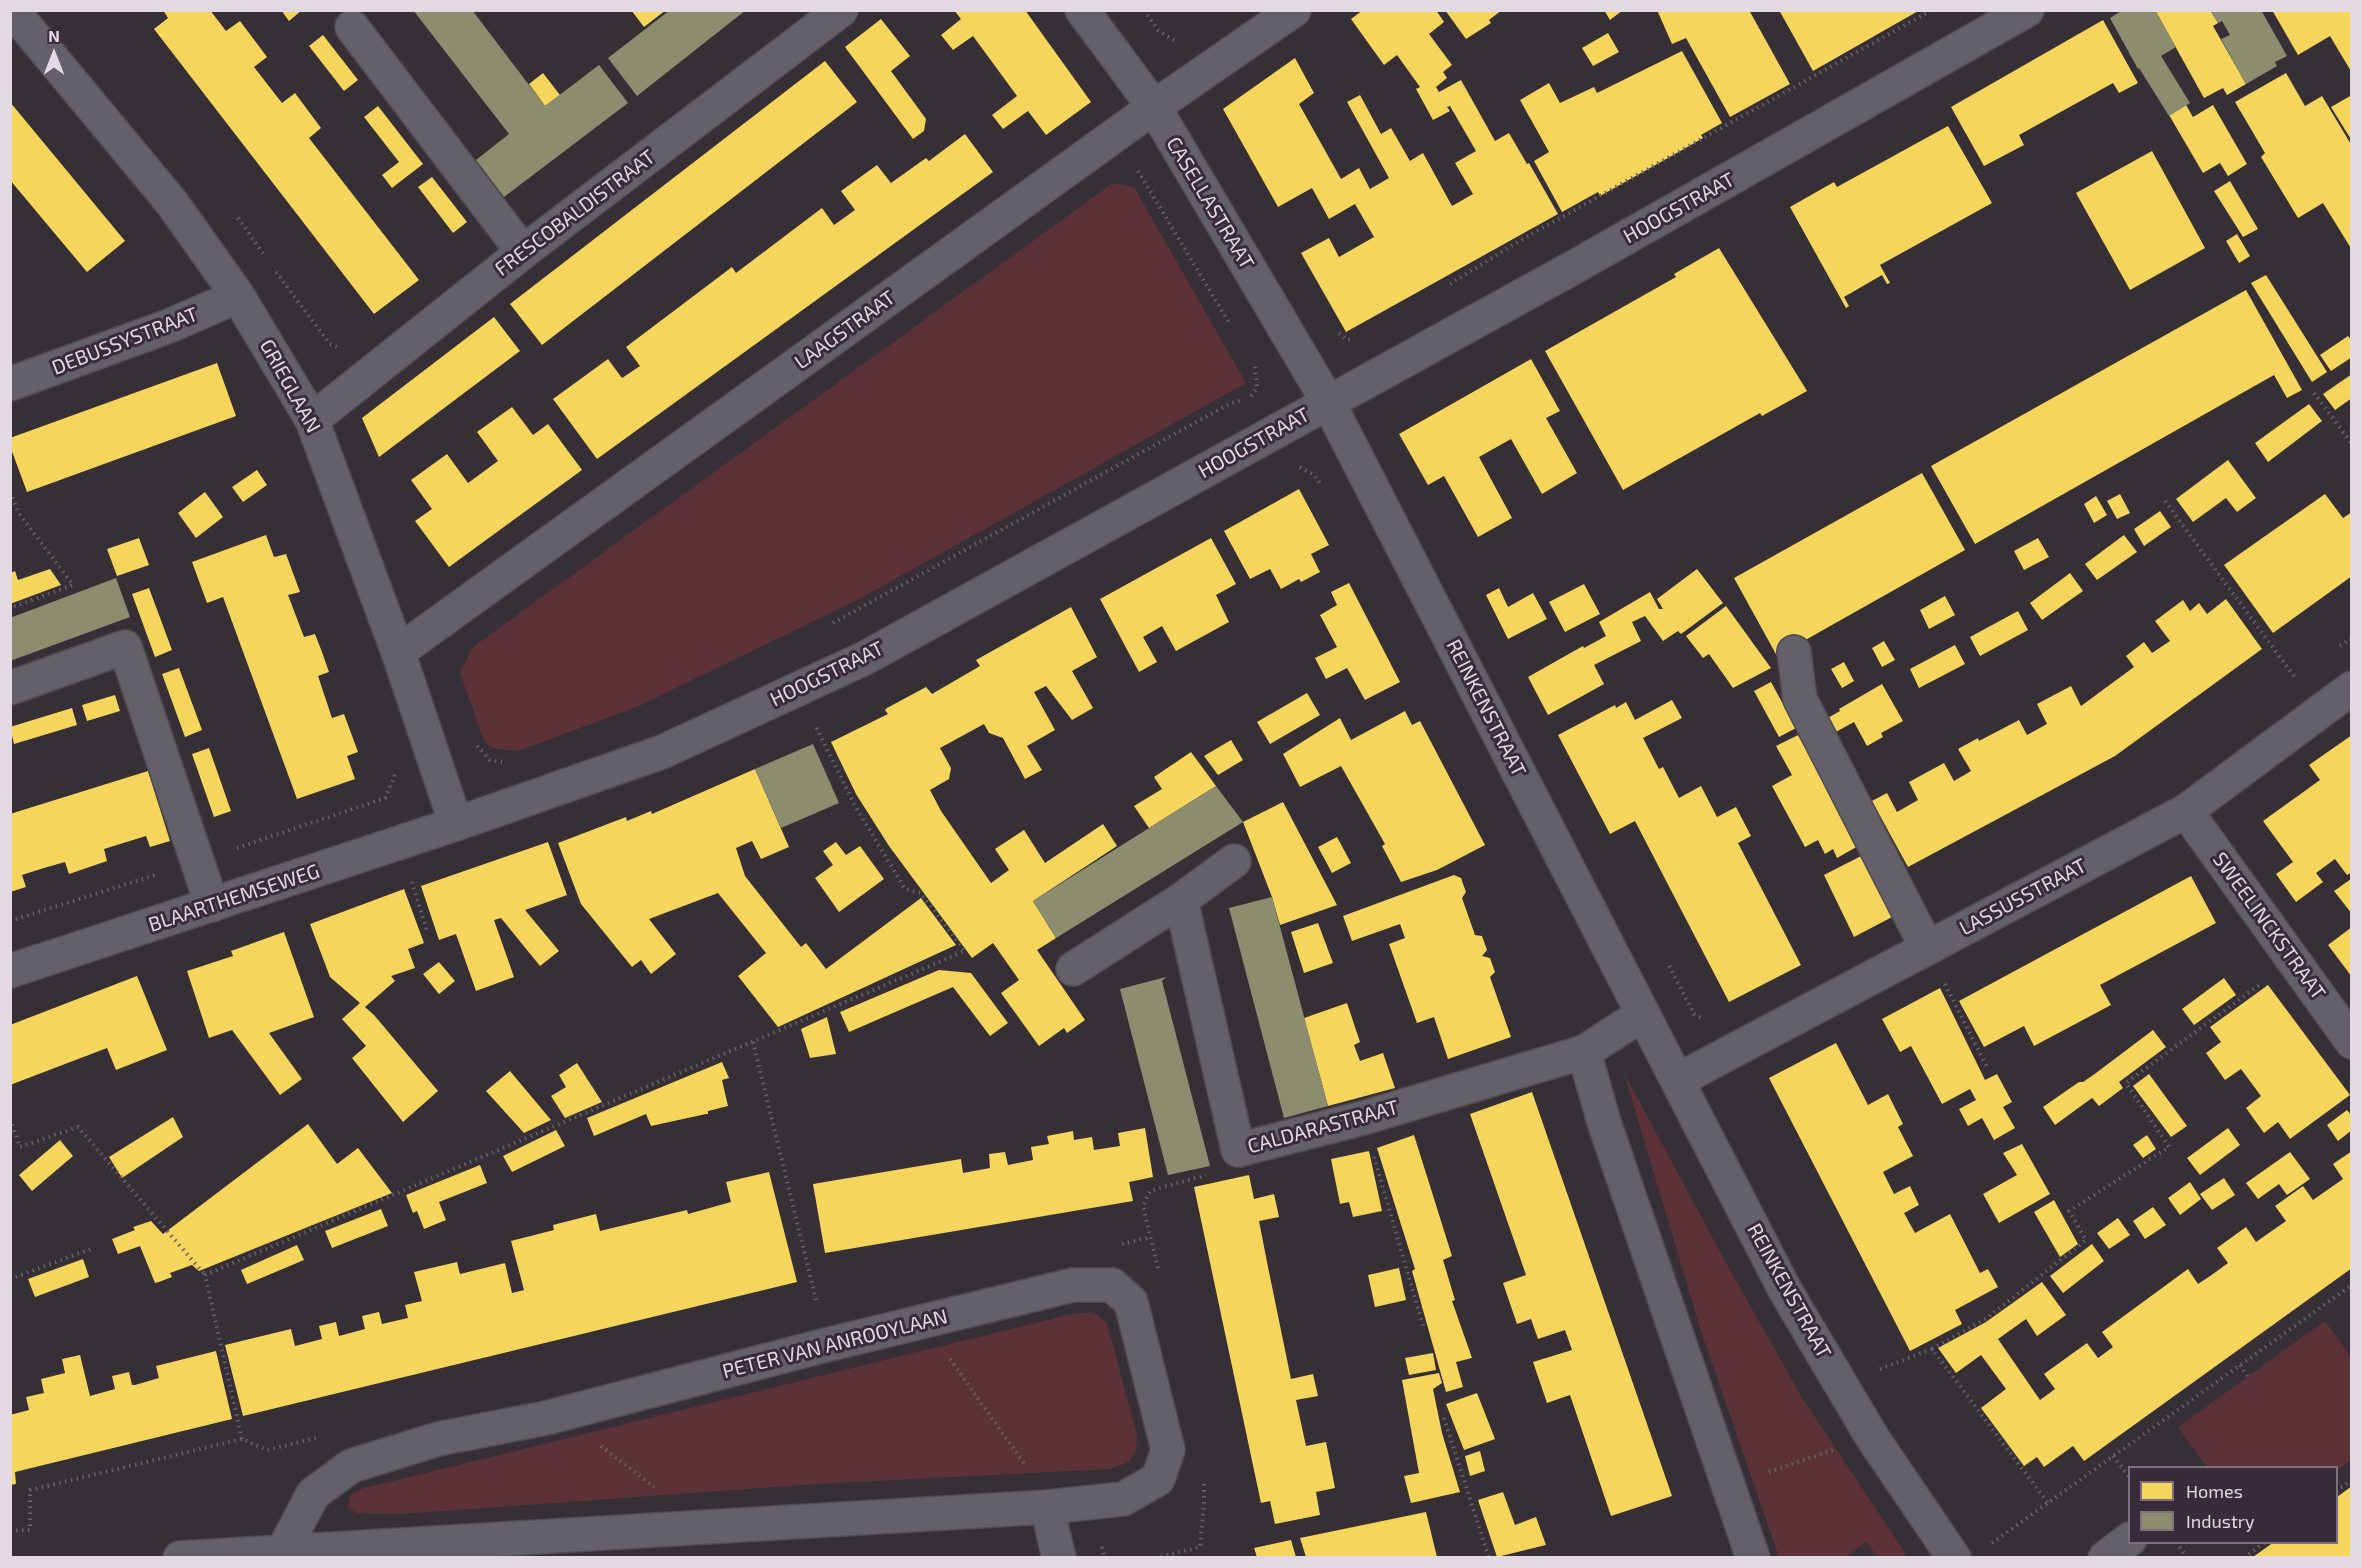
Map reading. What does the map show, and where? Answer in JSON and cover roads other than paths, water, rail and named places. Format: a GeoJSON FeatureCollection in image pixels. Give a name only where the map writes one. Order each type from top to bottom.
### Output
{"type":"FeatureCollection","features":[{"type":"Feature","properties":{"kind":"street","name":"GRIEGLAAN"},"geometry":{"type":"LineString","coordinates":[[12,10],[172,202],[238,296],[312,420],[398,652],[456,824]]}},
{"type":"Feature","properties":{"kind":"street","name":"CASELLASTRAAT"},"geometry":{"type":"LineString","coordinates":[[1082,10],[1154,107],[1328,402]]}},
{"type":"Feature","properties":{"kind":"street","name":"LAAGSTRAAT"},"geometry":{"type":"LineString","coordinates":[[398,652],[1154,107],[1294,10]]}},
{"type":"Feature","properties":{"kind":"street","name":"HOOGSTRAAT"},"geometry":{"type":"LineString","coordinates":[[456,824],[662,752],[865,658],[1576,266],[2027,10]]}},
{"type":"Feature","properties":{"kind":"street","name":"FRESCOBALDISTRAAT"},"geometry":{"type":"LineString","coordinates":[[312,420],[523,252],[830,14]]}},
{"type":"Feature","properties":{"kind":"street"},"geometry":{"type":"LineString","coordinates":[[352,27],[523,252]]}},
{"type":"Feature","properties":{"kind":"street","name":"DEBUSSYSTRAAT"},"geometry":{"type":"LineString","coordinates":[[10,384],[169,326],[238,296]]}},
{"type":"Feature","properties":{"kind":"street","name":"REINKENSTRAAT"},"geometry":{"type":"LineString","coordinates":[[1328,402],[1785,1290],[1872,1437],[1954,1557]]}},
{"type":"Feature","properties":{"kind":"street"},"geometry":{"type":"LineString","coordinates":[[10,688],[125,647],[213,905]]}},
{"type":"Feature","properties":{"kind":"street"},"geometry":{"type":"LineString","coordinates":[[1794,652],[1800,699],[1927,948]]}},
{"type":"Feature","properties":{"kind":"street","name":"LASSUSSTRAAT"},"geometry":{"type":"LineString","coordinates":[[1678,1080],[2186,811],[2352,688]]}},
{"type":"Feature","properties":{"kind":"street","name":"SWEELINCKSTRAAT"},"geometry":{"type":"LineString","coordinates":[[2186,811],[2352,1042]]}},
{"type":"Feature","properties":{"kind":"street","name":"BLAARTHEMSEWEG"},"geometry":{"type":"LineString","coordinates":[[10,971],[456,824]]}},
{"type":"Feature","properties":{"kind":"street"},"geometry":{"type":"LineString","coordinates":[[1073,969],[1181,900],[1234,861]]}},
{"type":"Feature","properties":{"kind":"street","name":"CALDARASTRAAT"},"geometry":{"type":"LineString","coordinates":[[1181,900],[1238,1150],[1363,1118],[1584,1052]]}},
{"type":"Feature","properties":{"kind":"street"},"geometry":{"type":"LineString","coordinates":[[1643,1014],[1584,1052],[1604,1122],[1753,1557]]}},
{"type":"Feature","properties":{"kind":"street","name":"PETER VAN ANROOYLAAN"},"geometry":{"type":"LineString","coordinates":[[180,1557],[1047,1508],[1123,1499],[1158,1479],[1168,1450],[1131,1302],[1112,1285],[1073,1285],[826,1345],[546,1418],[438,1439],[351,1466],[313,1494],[283,1551]]}},
{"type":"Feature","properties":{"kind":"street"},"geometry":{"type":"LineString","coordinates":[[1047,1508],[1059,1557]]}},
{"type":"Feature","properties":{"kind":"street"},"geometry":{"type":"LineString","coordinates":[[2104,1557],[2128,1540]]}}]}
